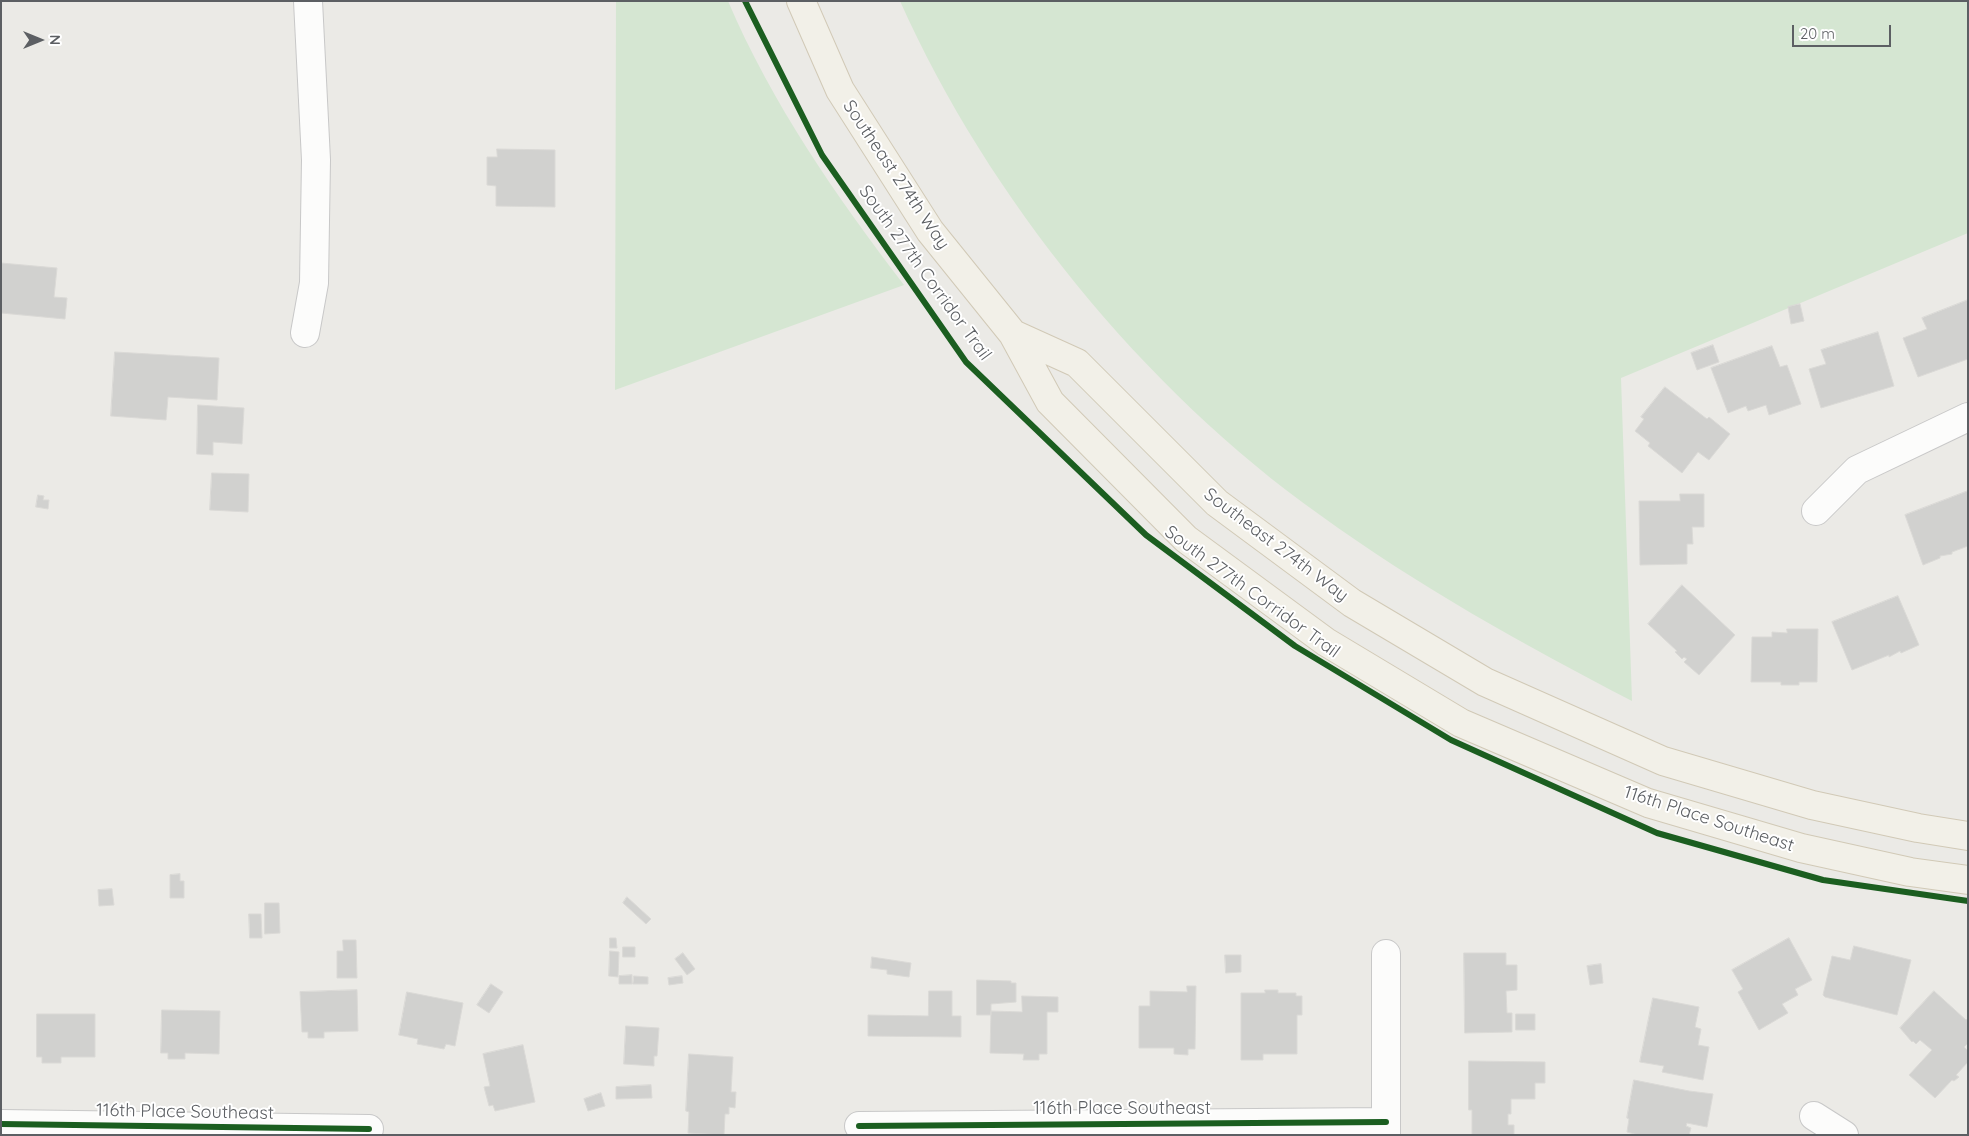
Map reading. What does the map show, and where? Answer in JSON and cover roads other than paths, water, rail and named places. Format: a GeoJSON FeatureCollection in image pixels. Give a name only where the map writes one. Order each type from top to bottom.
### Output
{"type":"FeatureCollection","features":[{"type":"Feature","properties":{"kind":"main road","name":"Southeast 274th Way"},"geometry":{"type":"LineString","coordinates":[[801,1],[840,90],[930,231],[1014,334],[1050,402],[1186,539],[1326,642],[1461,723]]}},
{"type":"Feature","properties":{"kind":"main road","name":"Southeast 274th Way"},"geometry":{"type":"LineString","coordinates":[[1014,334],[1077,363],[1217,503],[1272,544],[1352,603],[1485,682],[1663,761],[1812,805],[1918,828],[1968,836]]}},
{"type":"Feature","properties":{"kind":"main road","name":"116th Place Southeast"},"geometry":{"type":"LineString","coordinates":[[1461,723],[1648,803],[1801,848],[1910,872],[1968,880]]}},
{"type":"Feature","properties":{"kind":"street"},"geometry":{"type":"LineString","coordinates":[[305,333],[314,283],[316,160],[308,1]]}},
{"type":"Feature","properties":{"kind":"street"},"geometry":{"type":"LineString","coordinates":[[1816,511],[1857,470],[1968,417]]}},
{"type":"Feature","properties":{"kind":"street"},"geometry":{"type":"LineString","coordinates":[[1386,954],[1386,1128]]}},
{"type":"Feature","properties":{"kind":"street"},"geometry":{"type":"LineString","coordinates":[[1814,1116],[1844,1135]]}},
{"type":"Feature","properties":{"kind":"street","name":"116th Place Southeast"},"geometry":{"type":"LineString","coordinates":[[1,1124],[369,1129]]}},
{"type":"Feature","properties":{"kind":"street","name":"116th Place Southeast"},"geometry":{"type":"LineString","coordinates":[[858,1126],[1386,1128]]}}]}
